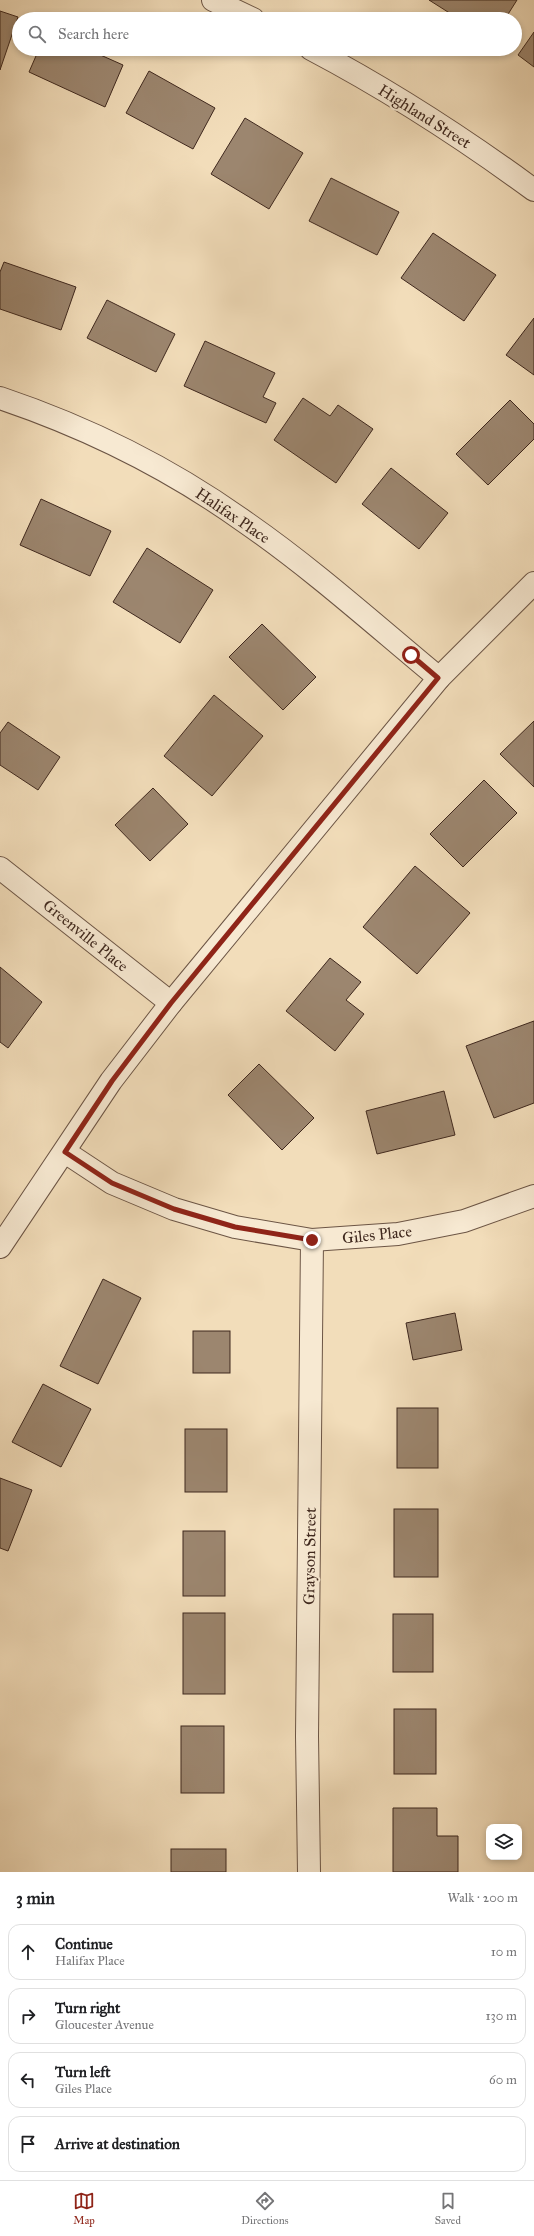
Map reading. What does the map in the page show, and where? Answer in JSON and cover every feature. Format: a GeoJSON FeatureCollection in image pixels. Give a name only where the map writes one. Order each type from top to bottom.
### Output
{"type":"FeatureCollection","features":[{"type":"Feature","properties":{"kind":"street"},"geometry":{"type":"LineString","coordinates":[[213,0],[238,12]]}},
{"type":"Feature","properties":{"kind":"street","name":"Highland Street"},"geometry":{"type":"LineString","coordinates":[[324,56],[360,75],[482,152],[534,190]]}},
{"type":"Feature","properties":{"kind":"street","name":"Halifax Place"},"geometry":{"type":"LineString","coordinates":[[0,398],[34,409],[108,442],[180,480],[239,517],[333,588],[438,678]]}},
{"type":"Feature","properties":{"kind":"street"},"geometry":{"type":"LineString","coordinates":[[0,1247],[112,1081],[171,1003],[438,678],[534,583]]}},
{"type":"Feature","properties":{"kind":"street","name":"Greenville Place"},"geometry":{"type":"LineString","coordinates":[[0,868],[171,1003]]}},
{"type":"Feature","properties":{"kind":"street","name":"Giles Place"},"geometry":{"type":"LineString","coordinates":[[65,1152],[112,1183],[174,1209],[235,1227],[312,1240],[398,1234],[464,1221],[534,1196]]}},
{"type":"Feature","properties":{"kind":"street","name":"Grayson Street"},"geometry":{"type":"LineString","coordinates":[[309,1872],[307,1736],[312,1240]]}},
{"type":"Feature","properties":{"kind":"building"},"geometry":{"type":"Polygon","coordinates":[[[429,0],[517,0],[509,12],[448,12],[429,0]]]}},
{"type":"Feature","properties":{"kind":"building"},"geometry":{"type":"Polygon","coordinates":[[[0,11],[12,15],[12,35],[0,70],[0,11]]]}},
{"type":"Feature","properties":{"kind":"building"},"geometry":{"type":"Polygon","coordinates":[[[534,32],[534,67],[519,56],[522,56],[522,49],[534,32]]]}},
{"type":"Feature","properties":{"kind":"building"},"geometry":{"type":"Polygon","coordinates":[[[36,56],[103,56],[123,65],[105,107],[29,72],[36,56]]]}},
{"type":"Feature","properties":{"kind":"building"},"geometry":{"type":"Polygon","coordinates":[[[149,71],[215,108],[193,149],[126,113],[149,71]]]}},
{"type":"Feature","properties":{"kind":"building"},"geometry":{"type":"Polygon","coordinates":[[[245,118],[303,153],[269,209],[211,174],[245,118]]]}},
{"type":"Feature","properties":{"kind":"building"},"geometry":{"type":"Polygon","coordinates":[[[331,178],[399,212],[377,255],[309,221],[331,178]]]}},
{"type":"Feature","properties":{"kind":"building"},"geometry":{"type":"Polygon","coordinates":[[[433,233],[496,275],[464,321],[401,278],[433,233]]]}},
{"type":"Feature","properties":{"kind":"building"},"geometry":{"type":"Polygon","coordinates":[[[4,262],[76,287],[61,330],[0,309],[0,272],[4,262]]]}},
{"type":"Feature","properties":{"kind":"building"},"geometry":{"type":"Polygon","coordinates":[[[107,300],[175,334],[156,372],[87,338],[107,300]]]}},
{"type":"Feature","properties":{"kind":"building"},"geometry":{"type":"Polygon","coordinates":[[[534,318],[534,375],[506,355],[534,318]]]}},
{"type":"Feature","properties":{"kind":"building"},"geometry":{"type":"Polygon","coordinates":[[[205,341],[275,373],[263,397],[276,403],[266,423],[184,386],[205,341]]]}},
{"type":"Feature","properties":{"kind":"building"},"geometry":{"type":"Polygon","coordinates":[[[303,398],[330,416],[338,405],[373,429],[336,483],[274,440],[303,398]]]}},
{"type":"Feature","properties":{"kind":"building"},"geometry":{"type":"Polygon","coordinates":[[[510,400],[534,424],[534,439],[488,485],[456,454],[510,400]]]}},
{"type":"Feature","properties":{"kind":"building"},"geometry":{"type":"Polygon","coordinates":[[[391,468],[448,513],[419,549],[362,504],[391,468]]]}},
{"type":"Feature","properties":{"kind":"building"},"geometry":{"type":"Polygon","coordinates":[[[41,499],[111,531],[90,576],[20,545],[41,499]]]}},
{"type":"Feature","properties":{"kind":"building"},"geometry":{"type":"Polygon","coordinates":[[[147,548],[213,590],[180,643],[113,602],[147,548]]]}},
{"type":"Feature","properties":{"kind":"building"},"geometry":{"type":"Polygon","coordinates":[[[262,624],[316,677],[283,710],[229,657],[262,624]]]}},
{"type":"Feature","properties":{"kind":"building"},"geometry":{"type":"Polygon","coordinates":[[[214,695],[263,736],[212,796],[164,756],[214,695]]]}},
{"type":"Feature","properties":{"kind":"building"},"geometry":{"type":"Polygon","coordinates":[[[534,721],[534,787],[500,754],[534,721]]]}},
{"type":"Feature","properties":{"kind":"building"},"geometry":{"type":"Polygon","coordinates":[[[8,722],[60,757],[38,790],[0,765],[0,733],[8,722]]]}},
{"type":"Feature","properties":{"kind":"building"},"geometry":{"type":"Polygon","coordinates":[[[484,780],[517,813],[463,867],[430,834],[484,780]]]}},
{"type":"Feature","properties":{"kind":"building"},"geometry":{"type":"Polygon","coordinates":[[[153,788],[188,824],[150,861],[115,825],[153,788]]]}},
{"type":"Feature","properties":{"kind":"building"},"geometry":{"type":"Polygon","coordinates":[[[415,866],[470,913],[417,974],[363,927],[415,866]]]}},
{"type":"Feature","properties":{"kind":"building"},"geometry":{"type":"Polygon","coordinates":[[[330,958],[361,982],[346,1000],[364,1014],[335,1051],[286,1011],[330,958]]]}},
{"type":"Feature","properties":{"kind":"building"},"geometry":{"type":"Polygon","coordinates":[[[0,967],[42,1002],[8,1048],[0,1042],[0,967]]]}},
{"type":"Feature","properties":{"kind":"building"},"geometry":{"type":"Polygon","coordinates":[[[534,1021],[534,1103],[494,1118],[466,1046],[534,1021]]]}},
{"type":"Feature","properties":{"kind":"building"},"geometry":{"type":"Polygon","coordinates":[[[259,1064],[314,1118],[282,1150],[228,1095],[259,1064]]]}},
{"type":"Feature","properties":{"kind":"building"},"geometry":{"type":"Polygon","coordinates":[[[444,1091],[455,1135],[377,1154],[366,1111],[444,1091]]]}},
{"type":"Feature","properties":{"kind":"building"},"geometry":{"type":"Polygon","coordinates":[[[103,1279],[141,1298],[98,1384],[60,1366],[103,1279]]]}},
{"type":"Feature","properties":{"kind":"building"},"geometry":{"type":"Polygon","coordinates":[[[455,1313],[462,1350],[413,1360],[406,1323],[455,1313]]]}},
{"type":"Feature","properties":{"kind":"building"},"geometry":{"type":"Polygon","coordinates":[[[193,1331],[230,1331],[230,1373],[193,1373],[193,1331]]]}},
{"type":"Feature","properties":{"kind":"building"},"geometry":{"type":"Polygon","coordinates":[[[43,1384],[91,1409],[61,1467],[12,1442],[43,1384]]]}},
{"type":"Feature","properties":{"kind":"building"},"geometry":{"type":"Polygon","coordinates":[[[397,1408],[438,1408],[438,1468],[397,1468],[397,1408]]]}},
{"type":"Feature","properties":{"kind":"building"},"geometry":{"type":"Polygon","coordinates":[[[185,1429],[227,1429],[227,1492],[185,1492],[185,1429]]]}},
{"type":"Feature","properties":{"kind":"building"},"geometry":{"type":"Polygon","coordinates":[[[0,1478],[32,1490],[8,1551],[0,1548],[0,1478]]]}},
{"type":"Feature","properties":{"kind":"building"},"geometry":{"type":"Polygon","coordinates":[[[394,1509],[438,1509],[438,1577],[394,1577],[394,1509]]]}},
{"type":"Feature","properties":{"kind":"building"},"geometry":{"type":"Polygon","coordinates":[[[183,1531],[225,1531],[225,1596],[183,1596],[183,1531]]]}},
{"type":"Feature","properties":{"kind":"building"},"geometry":{"type":"Polygon","coordinates":[[[183,1613],[225,1613],[225,1694],[183,1694],[183,1613]]]}},
{"type":"Feature","properties":{"kind":"building"},"geometry":{"type":"Polygon","coordinates":[[[393,1614],[433,1614],[433,1672],[393,1672],[393,1614]]]}},
{"type":"Feature","properties":{"kind":"building"},"geometry":{"type":"Polygon","coordinates":[[[394,1709],[436,1709],[436,1774],[394,1774],[394,1709]]]}},
{"type":"Feature","properties":{"kind":"building"},"geometry":{"type":"Polygon","coordinates":[[[181,1726],[224,1726],[224,1793],[181,1793],[181,1726]]]}},
{"type":"Feature","properties":{"kind":"building"},"geometry":{"type":"Polygon","coordinates":[[[393,1808],[437,1808],[437,1836],[458,1836],[458,1872],[393,1872],[393,1808]]]}},
{"type":"Feature","properties":{"kind":"building"},"geometry":{"type":"Polygon","coordinates":[[[171,1849],[226,1849],[226,1872],[171,1872],[171,1849]]]}},
{"type":"Feature","properties":{"kind":"route"},"geometry":{"type":"LineString","coordinates":[[312,1240],[235,1227],[204,1220],[112,1183],[65,1152],[112,1081],[171,1003],[300,844],[438,678],[411,655]]}}]}
